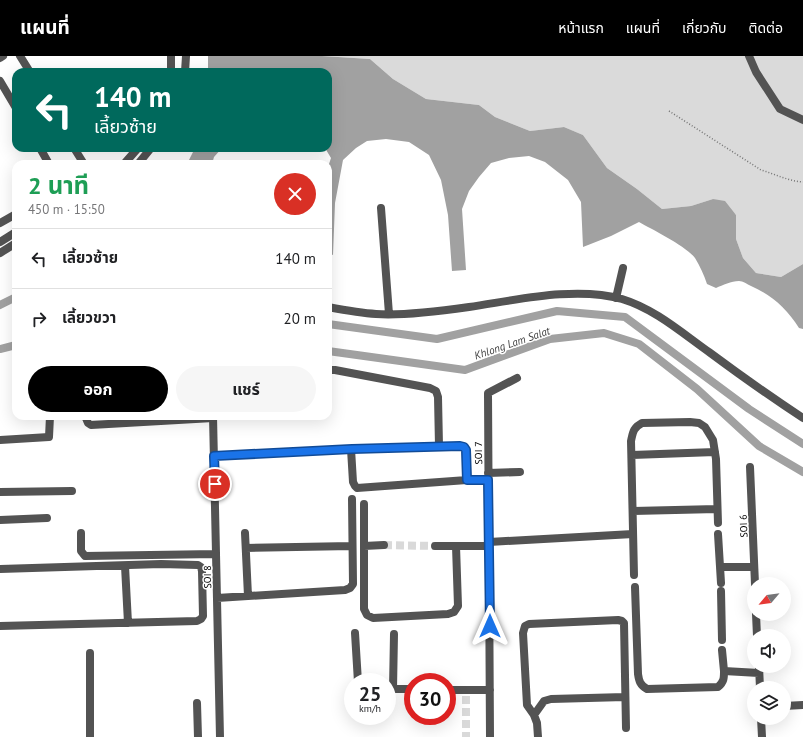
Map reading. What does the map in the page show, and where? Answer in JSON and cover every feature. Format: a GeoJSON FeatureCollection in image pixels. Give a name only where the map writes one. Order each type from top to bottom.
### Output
{"type":"FeatureCollection","features":[{"type":"Feature","properties":{"kind":"street"},"geometry":{"type":"LineString","coordinates":[[20,56],[28,68]]}},
{"type":"Feature","properties":{"kind":"street"},"geometry":{"type":"LineString","coordinates":[[171,56],[171,68]]}},
{"type":"Feature","properties":{"kind":"street"},"geometry":{"type":"LineString","coordinates":[[185,68],[186,56]]}},
{"type":"Feature","properties":{"kind":"street"},"geometry":{"type":"LineString","coordinates":[[749,56],[756,72],[780,109],[803,120]]}},
{"type":"Feature","properties":{"kind":"street"},"geometry":{"type":"LineString","coordinates":[[0,81],[12,101]]}},
{"type":"Feature","properties":{"kind":"street"},"geometry":{"type":"LineString","coordinates":[[128,160],[134,152]]}},
{"type":"Feature","properties":{"kind":"street"},"geometry":{"type":"LineString","coordinates":[[141,160],[148,152]]}},
{"type":"Feature","properties":{"kind":"street"},"geometry":{"type":"LineString","coordinates":[[382,208],[389,314]]}},
{"type":"Feature","properties":{"kind":"street"},"geometry":{"type":"LineString","coordinates":[[0,223],[12,216]]}},
{"type":"Feature","properties":{"kind":"street"},"geometry":{"type":"LineString","coordinates":[[0,242],[12,234]]}},
{"type":"Feature","properties":{"kind":"street"},"geometry":{"type":"LineString","coordinates":[[0,253],[12,246]]}},
{"type":"Feature","properties":{"kind":"street"},"geometry":{"type":"LineString","coordinates":[[616,298],[623,268]]}},
{"type":"Feature","properties":{"kind":"street"},"geometry":{"type":"LineString","coordinates":[[332,308],[376,314],[409,314],[468,308],[520,299],[559,295],[594,293],[616,298],[651,310],[756,387],[803,418]]}},
{"type":"Feature","properties":{"kind":"street"},"geometry":{"type":"LineString","coordinates":[[332,370],[430,388],[436,391],[438,397],[439,446]]}},
{"type":"Feature","properties":{"kind":"street","name":"SOI 7"},"geometry":{"type":"LineString","coordinates":[[490,737],[488,393],[517,378]]}},
{"type":"Feature","properties":{"kind":"street"},"geometry":{"type":"LineString","coordinates":[[0,440],[49,437],[50,420]]}},
{"type":"Feature","properties":{"kind":"street"},"geometry":{"type":"LineString","coordinates":[[87,420],[88,423],[91,424],[142,420]]}},
{"type":"Feature","properties":{"kind":"street","name":"SOI 8"},"geometry":{"type":"LineString","coordinates":[[213,420],[220,737]]}},
{"type":"Feature","properties":{"kind":"street"},"geometry":{"type":"LineString","coordinates":[[634,575],[633,430],[642,423],[690,422],[699,423],[705,427],[713,440],[716,459],[718,523]]}},
{"type":"Feature","properties":{"kind":"street"},"geometry":{"type":"LineString","coordinates":[[214,456],[352,449],[460,446],[464,447],[466,450],[467,480]]}},
{"type":"Feature","properties":{"kind":"street"},"geometry":{"type":"LineString","coordinates":[[352,449],[353,482],[354,486],[357,488],[467,480],[520,472]]}},
{"type":"Feature","properties":{"kind":"street"},"geometry":{"type":"LineString","coordinates":[[632,455],[715,452]]}},
{"type":"Feature","properties":{"kind":"street","name":"SOI 6"},"geometry":{"type":"LineString","coordinates":[[750,467],[755,577]]}},
{"type":"Feature","properties":{"kind":"street"},"geometry":{"type":"LineString","coordinates":[[0,492],[72,491]]}},
{"type":"Feature","properties":{"kind":"street"},"geometry":{"type":"LineString","coordinates":[[217,598],[345,590],[350,588],[353,584],[352,499]]}},
{"type":"Feature","properties":{"kind":"street"},"geometry":{"type":"LineString","coordinates":[[364,504],[364,609],[367,616],[373,618],[448,614],[454,612],[458,606],[456,546]]}},
{"type":"Feature","properties":{"kind":"street"},"geometry":{"type":"LineString","coordinates":[[633,511],[718,509]]}},
{"type":"Feature","properties":{"kind":"street"},"geometry":{"type":"LineString","coordinates":[[0,520],[47,518]]}},
{"type":"Feature","properties":{"kind":"street"},"geometry":{"type":"LineString","coordinates":[[81,533],[83,555],[88,557],[216,554]]}},
{"type":"Feature","properties":{"kind":"street"},"geometry":{"type":"LineString","coordinates":[[245,533],[248,596]]}},
{"type":"Feature","properties":{"kind":"street"},"geometry":{"type":"LineString","coordinates":[[435,546],[456,546],[634,534]]}},
{"type":"Feature","properties":{"kind":"street"},"geometry":{"type":"LineString","coordinates":[[718,534],[722,640]]}},
{"type":"Feature","properties":{"kind":"street"},"geometry":{"type":"LineString","coordinates":[[364,546],[384,545]]}},
{"type":"Feature","properties":{"kind":"street"},"geometry":{"type":"LineString","coordinates":[[246,548],[352,546]]}},
{"type":"Feature","properties":{"kind":"street"},"geometry":{"type":"LineString","coordinates":[[0,569],[198,565],[201,567],[202,571],[203,616],[201,619],[197,620],[0,626]]}},
{"type":"Feature","properties":{"kind":"street"},"geometry":{"type":"LineString","coordinates":[[125,566],[128,623]]}},
{"type":"Feature","properties":{"kind":"street"},"geometry":{"type":"LineString","coordinates":[[720,566],[754,567]]}},
{"type":"Feature","properties":{"kind":"street"},"geometry":{"type":"LineString","coordinates":[[635,587],[638,674],[639,682],[642,687],[647,689],[718,687],[724,680],[722,650]]}},
{"type":"Feature","properties":{"kind":"street"},"geometry":{"type":"LineString","coordinates":[[538,737],[537,722],[534,715],[526,705],[523,633],[525,626],[528,624],[618,620],[624,623],[626,728]]}},
{"type":"Feature","properties":{"kind":"street"},"geometry":{"type":"LineString","coordinates":[[355,633],[357,673]]}},
{"type":"Feature","properties":{"kind":"street"},"geometry":{"type":"LineString","coordinates":[[391,673],[394,634]]}},
{"type":"Feature","properties":{"kind":"street"},"geometry":{"type":"LineString","coordinates":[[90,653],[90,737]]}},
{"type":"Feature","properties":{"kind":"street"},"geometry":{"type":"LineString","coordinates":[[724,671],[747,670]]}},
{"type":"Feature","properties":{"kind":"street"},"geometry":{"type":"LineString","coordinates":[[456,691],[466,693],[490,690]]}},
{"type":"Feature","properties":{"kind":"street"},"geometry":{"type":"LineString","coordinates":[[534,715],[544,701],[551,699],[625,697]]}},
{"type":"Feature","properties":{"kind":"street"},"geometry":{"type":"LineString","coordinates":[[197,703],[198,737]]}},
{"type":"Feature","properties":{"kind":"street"},"geometry":{"type":"LineString","coordinates":[[791,706],[803,705]]}},
{"type":"Feature","properties":{"kind":"street"},"geometry":{"type":"LineString","coordinates":[[761,725],[762,737]]}},
{"type":"Feature","properties":{"kind":"path"},"geometry":{"type":"LineString","coordinates":[[669,111],[761,170],[795,182],[803,182]]}},
{"type":"Feature","properties":{"kind":"shaded area"},"geometry":{"type":"Polygon","coordinates":[[[208,56],[322,56],[370,59],[393,79],[426,99],[479,105],[495,117],[530,131],[564,127],[583,135],[607,168],[662,209],[691,206],[713,199],[725,201],[736,215],[736,239],[743,258],[756,273],[781,277],[803,264],[803,329],[799,328],[784,309],[772,298],[745,283],[740,281],[727,283],[716,288],[707,284],[699,264],[691,253],[677,243],[639,222],[611,236],[583,247],[581,202],[568,180],[545,162],[529,156],[509,158],[491,163],[469,191],[462,209],[466,270],[452,271],[448,215],[441,180],[429,155],[409,142],[386,139],[367,141],[356,148],[343,160],[335,203],[332,255],[332,160],[330,160],[331,158],[327,152],[332,152],[332,68],[208,68],[208,56]]]}},
{"type":"Feature","properties":{"kind":"shaded area"},"geometry":{"type":"Polygon","coordinates":[[[322,56],[803,56],[803,264],[781,277],[756,273],[743,258],[736,239],[736,215],[713,199],[691,206],[662,209],[607,168],[583,135],[564,127],[530,131],[495,117],[479,105],[426,99],[393,79],[370,59],[322,56]]]}},
{"type":"Feature","properties":{"kind":"shaded area"},"geometry":{"type":"Polygon","coordinates":[[[193,152],[218,152],[213,160],[189,160],[193,152]]]}},
{"type":"Feature","properties":{"kind":"waterway"},"geometry":{"type":"LineString","coordinates":[[0,305],[12,299]]}},
{"type":"Feature","properties":{"kind":"waterway"},"geometry":{"type":"LineString","coordinates":[[332,325],[437,339],[557,311],[625,317],[749,409],[803,444]]}},
{"type":"Feature","properties":{"kind":"waterway","name":"Khlong Lam Salat"},"geometry":{"type":"LineString","coordinates":[[332,352],[465,370],[550,339],[604,333],[639,344],[697,389],[759,446],[803,472]]}},
{"type":"Feature","properties":{"kind":"waterway","name":"Khlong Lam Salat"},"geometry":{"type":"LineString","coordinates":[[0,349],[12,346]]}},
{"type":"Feature","properties":{"kind":"tunnel"},"geometry":{"type":"LineString","coordinates":[[384,545],[435,546]]}},
{"type":"Feature","properties":{"kind":"tunnel"},"geometry":{"type":"LineString","coordinates":[[466,696],[466,737]]}},
{"type":"Feature","properties":{"kind":"route"},"geometry":{"type":"LineString","coordinates":[[215,484],[214,456],[352,449],[464,447],[466,450],[467,480],[488,480],[490,626]]}}]}
